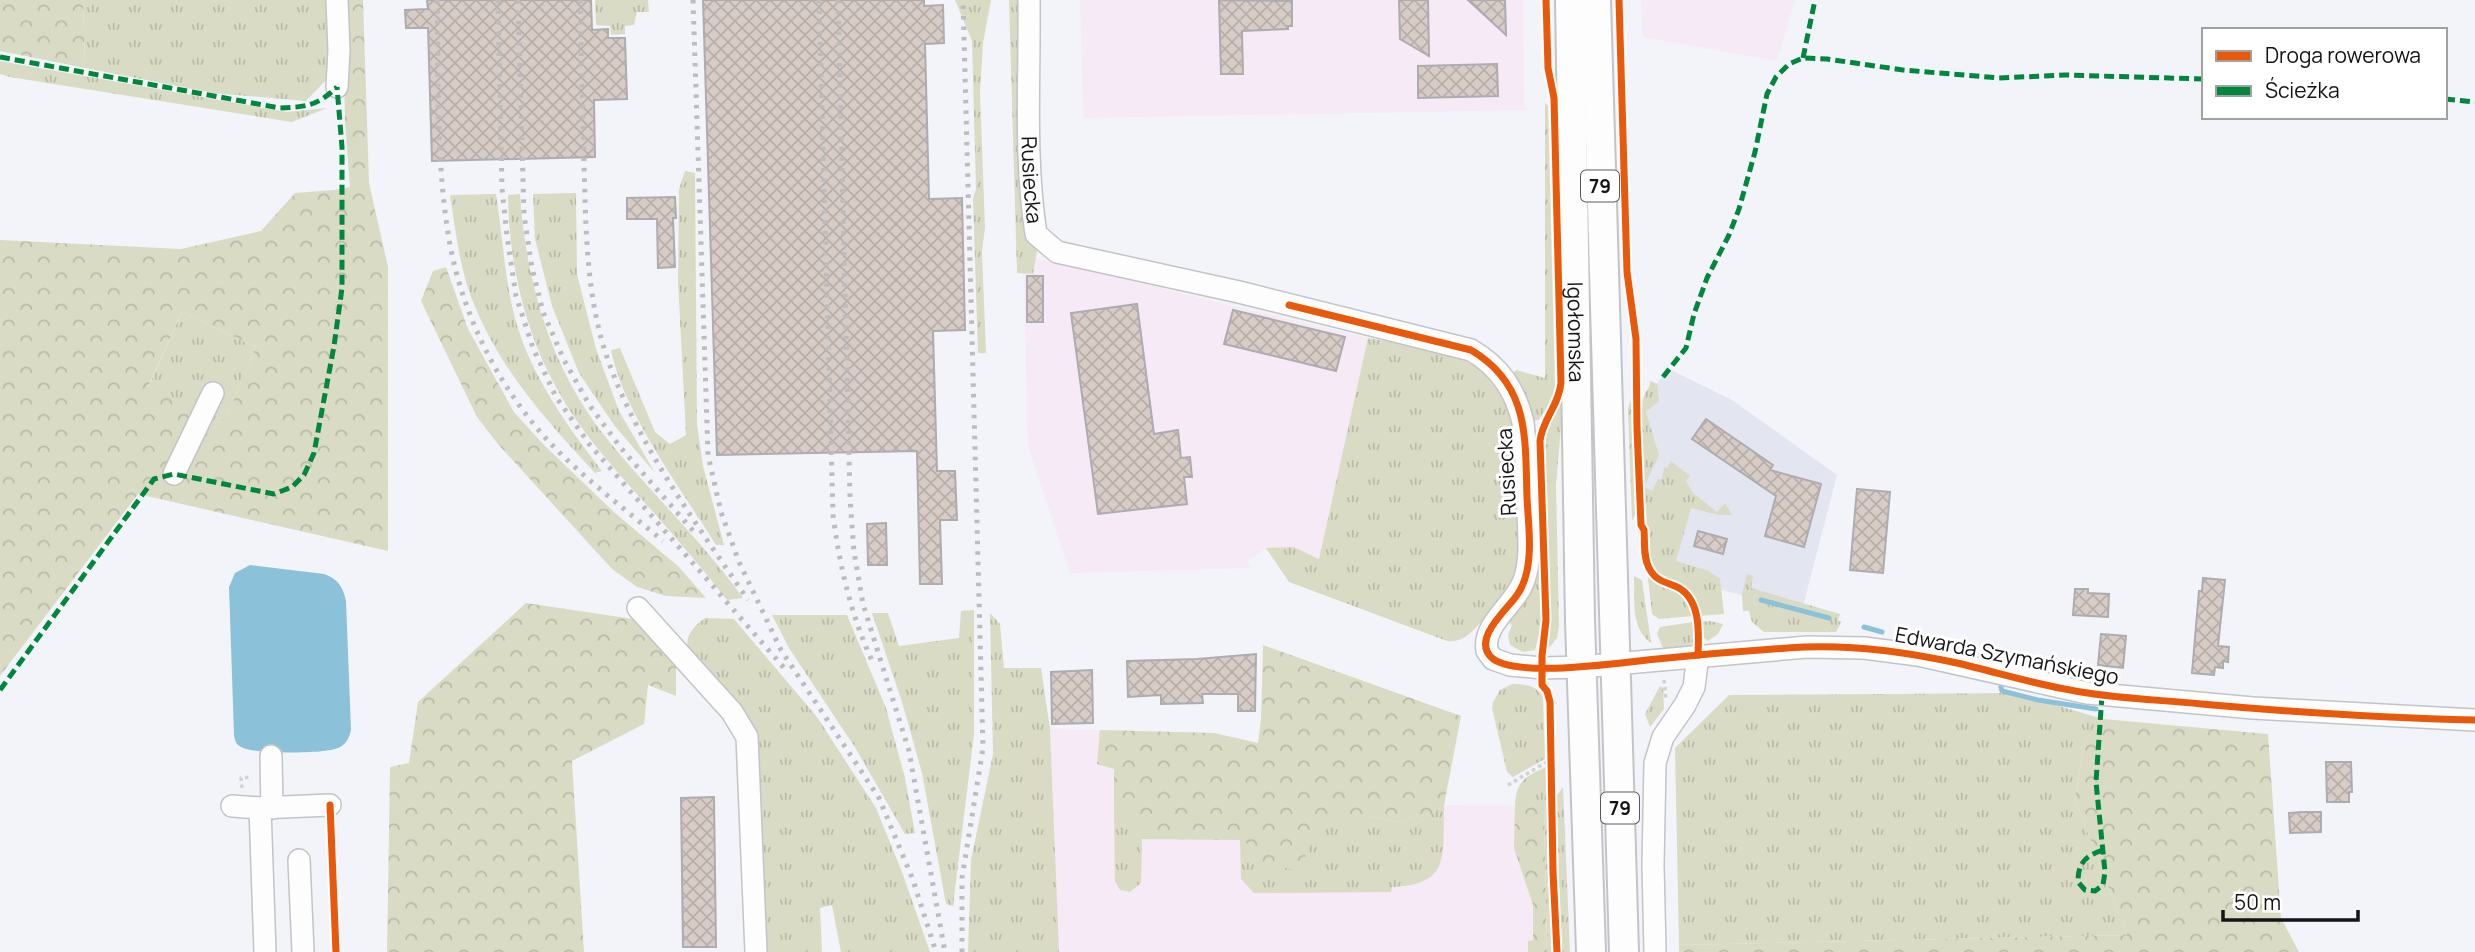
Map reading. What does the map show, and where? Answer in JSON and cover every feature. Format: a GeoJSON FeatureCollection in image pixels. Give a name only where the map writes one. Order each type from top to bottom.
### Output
{"type":"FeatureCollection","features":[{"type":"Feature","properties":{"kind":"main road","name":"Igołomska"},"geometry":{"type":"LineString","coordinates":[[1570,0],[1581,667],[1591,952]]}},
{"type":"Feature","properties":{"kind":"main road","name":"Igołomska"},"geometry":{"type":"LineString","coordinates":[[1596,0],[1624,952]]}},
{"type":"Feature","properties":{"kind":"street"},"geometry":{"type":"LineString","coordinates":[[337,0],[337,87]]}},
{"type":"Feature","properties":{"kind":"street","name":"Rusiecka"},"geometry":{"type":"LineString","coordinates":[[1029,0],[1029,142],[1036,234],[1057,252],[1472,350],[1487,359],[1512,389],[1523,422],[1529,556],[1520,591],[1487,637],[1487,651],[1493,659],[1510,665],[1581,667]]}},
{"type":"Feature","properties":{"kind":"street"},"geometry":{"type":"LineString","coordinates":[[174,474],[212,393]]}},
{"type":"Feature","properties":{"kind":"street"},"geometry":{"type":"LineString","coordinates":[[638,608],[732,712],[747,737],[756,952]]}},
{"type":"Feature","properties":{"kind":"street","name":"Edwarda Szymańskiego"},"geometry":{"type":"LineString","coordinates":[[1616,663],[1807,647],[1864,648],[1918,655],[2087,693],[2253,709],[2475,720]]}},
{"type":"Feature","properties":{"kind":"street"},"geometry":{"type":"LineString","coordinates":[[1655,952],[1653,865],[1656,756],[1662,737],[1691,695],[1696,681],[1698,656]]}},
{"type":"Feature","properties":{"kind":"street"},"geometry":{"type":"LineString","coordinates":[[1581,667],[1616,663]]}},
{"type":"Feature","properties":{"kind":"street"},"geometry":{"type":"LineString","coordinates":[[265,952],[266,808],[271,756]]}},
{"type":"Feature","properties":{"kind":"street"},"geometry":{"type":"LineString","coordinates":[[232,806],[266,808],[330,805]]}},
{"type":"Feature","properties":{"kind":"street"},"geometry":{"type":"LineString","coordinates":[[299,860],[303,952]]}},
{"type":"Feature","properties":{"kind":"path"},"geometry":{"type":"LineString","coordinates":[[1664,680],[1668,709]]}},
{"type":"Feature","properties":{"kind":"path"},"geometry":{"type":"LineString","coordinates":[[1508,785],[1545,763],[1550,764],[1550,752]]}},
{"type":"Feature","properties":{"kind":"shaded area"},"geometry":{"type":"Polygon","coordinates":[[[1080,0],[1523,0],[1524,101],[1527,110],[1083,118],[1080,0]]]}},
{"type":"Feature","properties":{"kind":"shaded area"},"geometry":{"type":"Polygon","coordinates":[[[1641,0],[1795,0],[1777,61],[1642,37],[1641,0]]]}},
{"type":"Feature","properties":{"kind":"shaded area"},"geometry":{"type":"Polygon","coordinates":[[[1023,255],[1368,338],[1319,559],[1294,547],[1266,548],[1247,562],[1251,568],[1070,573],[1028,446],[1023,255]]]}},
{"type":"Feature","properties":{"kind":"shaded area"},"geometry":{"type":"Polygon","coordinates":[[[1669,369],[1732,400],[1837,475],[1802,610],[1661,575],[1643,488],[1645,397],[1669,369]]]}},
{"type":"Feature","properties":{"kind":"shaded area"},"geometry":{"type":"Polygon","coordinates":[[[1050,729],[1214,733],[1446,787],[1445,805],[1544,806],[1547,952],[1058,952],[1050,729]]]}},
{"type":"Feature","properties":{"kind":"green space"},"geometry":{"type":"Polygon","coordinates":[[[0,0],[83,0],[85,68],[0,51],[0,0]]]}},
{"type":"Feature","properties":{"kind":"green space"},"geometry":{"type":"Polygon","coordinates":[[[83,0],[330,0],[333,58],[325,81],[306,101],[213,93],[85,68],[83,0]]]}},
{"type":"Feature","properties":{"kind":"green space"},"geometry":{"type":"Polygon","coordinates":[[[343,0],[363,0],[369,183],[388,267],[388,551],[138,494],[0,676],[0,240],[181,249],[261,231],[295,193],[350,187],[345,122],[343,0]],[[182,312],[148,387],[225,420],[256,347],[182,312]]]}},
{"type":"Feature","properties":{"kind":"green space"},"geometry":{"type":"Polygon","coordinates":[[[595,0],[648,0],[649,12],[637,12],[634,25],[625,26],[625,34],[611,35],[610,26],[596,25],[595,0]]]}},
{"type":"Feature","properties":{"kind":"green space"},"geometry":{"type":"Polygon","coordinates":[[[955,0],[991,0],[983,43],[980,92],[986,353],[978,353],[972,41],[955,0]]]}},
{"type":"Feature","properties":{"kind":"green space"},"geometry":{"type":"Polygon","coordinates":[[[1009,0],[1023,0],[1031,232],[1037,251],[1033,274],[1017,273],[1009,0]]]}},
{"type":"Feature","properties":{"kind":"green space"},"geometry":{"type":"Polygon","coordinates":[[[0,61],[287,112],[327,108],[292,122],[10,77],[0,74],[0,61]]]}},
{"type":"Feature","properties":{"kind":"green space"},"geometry":{"type":"Polygon","coordinates":[[[1545,103],[1548,106],[1555,386],[1553,397],[1539,420],[1533,421],[1526,396],[1513,374],[1516,370],[1545,378],[1545,103]]]}},
{"type":"Feature","properties":{"kind":"green space"},"geometry":{"type":"Polygon","coordinates":[[[685,171],[695,173],[697,424],[703,466],[724,545],[716,545],[655,450],[628,399],[611,350],[620,348],[655,432],[670,444],[686,435],[678,281],[679,189],[685,171]]]}},
{"type":"Feature","properties":{"kind":"green space"},"geometry":{"type":"Polygon","coordinates":[[[576,193],[577,274],[596,349],[619,411],[655,473],[614,425],[579,373],[552,306],[535,239],[533,194],[576,193]]]}},
{"type":"Feature","properties":{"kind":"green space"},"geometry":{"type":"Polygon","coordinates":[[[496,194],[509,292],[526,351],[560,413],[602,471],[595,473],[528,396],[499,354],[476,309],[459,253],[450,195],[496,194]]]}},
{"type":"Feature","properties":{"kind":"green space"},"geometry":{"type":"Polygon","coordinates":[[[520,194],[535,292],[557,355],[571,385],[608,440],[711,557],[743,598],[727,600],[578,423],[557,389],[527,319],[515,270],[508,195],[520,194]]]}},
{"type":"Feature","properties":{"kind":"green space"},"geometry":{"type":"Polygon","coordinates":[[[446,267],[468,329],[514,412],[543,444],[615,513],[679,567],[706,598],[666,596],[637,587],[612,569],[497,443],[477,417],[421,301],[433,271],[446,267]]]}},
{"type":"Feature","properties":{"kind":"green space"},"geometry":{"type":"Polygon","coordinates":[[[182,312],[256,347],[225,420],[148,388],[182,312]]]}},
{"type":"Feature","properties":{"kind":"green space"},"geometry":{"type":"Polygon","coordinates":[[[1368,338],[1429,349],[1460,358],[1492,380],[1509,408],[1517,490],[1518,542],[1515,573],[1510,587],[1497,605],[1471,633],[1458,640],[1447,641],[1289,582],[1266,548],[1294,547],[1319,559],[1368,338]]]}},
{"type":"Feature","properties":{"kind":"green space"},"geometry":{"type":"Polygon","coordinates":[[[1650,381],[1657,384],[1659,401],[1646,412],[1659,455],[1644,487],[1652,491],[1658,479],[1662,479],[1664,467],[1667,468],[1671,461],[1690,476],[1686,481],[1693,493],[1717,512],[1725,503],[1732,515],[1719,515],[1691,508],[1676,561],[1709,571],[1720,579],[1724,614],[1699,616],[1697,604],[1691,596],[1660,578],[1650,564],[1642,477],[1641,436],[1642,402],[1650,381]]]}},
{"type":"Feature","properties":{"kind":"green space"},"geometry":{"type":"Polygon","coordinates":[[[1633,395],[1635,515],[1632,521],[1628,408],[1633,395]]]}},
{"type":"Feature","properties":{"kind":"green space"},"geometry":{"type":"Polygon","coordinates":[[[1561,404],[1556,485],[1559,626],[1557,638],[1548,649],[1551,621],[1545,443],[1550,422],[1561,404]]]}},
{"type":"Feature","properties":{"kind":"green space"},"geometry":{"type":"Polygon","coordinates":[[[1538,567],[1541,627],[1535,650],[1523,652],[1510,645],[1508,635],[1512,625],[1508,622],[1531,591],[1538,567]]]}},
{"type":"Feature","properties":{"kind":"green space"},"geometry":{"type":"Polygon","coordinates":[[[1647,570],[1659,582],[1687,600],[1694,616],[1659,619],[1652,614],[1647,570]]]}},
{"type":"Feature","properties":{"kind":"green space"},"geometry":{"type":"Polygon","coordinates":[[[1747,574],[1753,576],[1751,588],[1840,614],[1838,620],[1841,622],[1836,632],[1764,632],[1752,622],[1749,611],[1743,611],[1742,594],[1747,574]]]}},
{"type":"Feature","properties":{"kind":"green space"},"geometry":{"type":"Polygon","coordinates":[[[1634,576],[1642,580],[1651,643],[1644,637],[1637,621],[1634,576]]]}},
{"type":"Feature","properties":{"kind":"green space"},"geometry":{"type":"Polygon","coordinates":[[[526,603],[633,619],[676,667],[676,696],[648,685],[644,724],[572,761],[584,952],[387,952],[390,767],[409,763],[418,702],[526,603]]]}},
{"type":"Feature","properties":{"kind":"green space"},"geometry":{"type":"Polygon","coordinates":[[[974,610],[974,734],[953,906],[946,904],[922,773],[872,613],[888,613],[899,646],[959,638],[961,611],[974,610]]]}},
{"type":"Feature","properties":{"kind":"green space"},"geometry":{"type":"Polygon","coordinates":[[[990,613],[1000,624],[1004,668],[1041,668],[1050,729],[1059,952],[968,952],[971,860],[993,754],[990,613]]]}},
{"type":"Feature","properties":{"kind":"green space"},"geometry":{"type":"Polygon","coordinates":[[[772,615],[847,615],[886,708],[905,778],[915,833],[905,834],[856,749],[789,648],[772,615]]]}},
{"type":"Feature","properties":{"kind":"green space"},"geometry":{"type":"Polygon","coordinates":[[[705,618],[734,619],[817,717],[876,808],[930,952],[841,952],[832,905],[820,908],[822,952],[760,952],[754,751],[689,656],[689,634],[705,618]]]}},
{"type":"Feature","properties":{"kind":"green space"},"geometry":{"type":"Polygon","coordinates":[[[1694,622],[1693,645],[1663,648],[1657,634],[1660,627],[1694,622]]]}},
{"type":"Feature","properties":{"kind":"green space"},"geometry":{"type":"Polygon","coordinates":[[[1700,622],[1723,624],[1718,634],[1708,641],[1701,636],[1700,622]]]}},
{"type":"Feature","properties":{"kind":"green space"},"geometry":{"type":"Polygon","coordinates":[[[1263,645],[1461,716],[1444,805],[1416,825],[1368,816],[1349,830],[1335,817],[1324,816],[1299,871],[1255,861],[1245,840],[1138,839],[1133,812],[1114,804],[1114,769],[1097,764],[1100,730],[1214,733],[1258,743],[1263,645]]]}},
{"type":"Feature","properties":{"kind":"green space"},"geometry":{"type":"Polygon","coordinates":[[[1512,684],[1533,688],[1543,697],[1545,759],[1513,777],[1507,772],[1492,708],[1500,690],[1512,684]]]}},
{"type":"Feature","properties":{"kind":"green space"},"geometry":{"type":"Polygon","coordinates":[[[1660,686],[1663,688],[1664,709],[1650,727],[1645,714],[1660,686]]]}},
{"type":"Feature","properties":{"kind":"green space"},"geometry":{"type":"Polygon","coordinates":[[[2015,693],[2103,719],[2085,742],[2075,799],[2127,935],[1679,945],[1675,748],[1729,695],[2015,693]]]}},
{"type":"Feature","properties":{"kind":"green space"},"geometry":{"type":"Polygon","coordinates":[[[2103,719],[2268,734],[2281,918],[2299,952],[1679,952],[1679,945],[2127,935],[2075,799],[2085,742],[2103,719]]]}},
{"type":"Feature","properties":{"kind":"green space"},"geometry":{"type":"Polygon","coordinates":[[[1546,767],[1547,885],[1552,952],[1547,952],[1544,807],[1515,806],[1519,786],[1532,774],[1546,767]]]}},
{"type":"Feature","properties":{"kind":"green space"},"geometry":{"type":"Polygon","coordinates":[[[1563,787],[1570,952],[1562,952],[1556,797],[1563,787]]]}},
{"type":"Feature","properties":{"kind":"green space"},"geometry":{"type":"Polygon","coordinates":[[[1114,804],[1133,811],[1138,838],[1142,839],[1141,883],[1130,892],[1120,890],[1115,881],[1114,804]]]}},
{"type":"Feature","properties":{"kind":"green space"},"geometry":{"type":"Polygon","coordinates":[[[1444,805],[1443,852],[1435,873],[1426,880],[1392,887],[1391,892],[1254,893],[1241,879],[1240,840],[1324,816],[1368,816],[1416,825],[1444,805]]]}},
{"type":"Feature","properties":{"kind":"green space"},"geometry":{"type":"Polygon","coordinates":[[[1515,806],[1544,806],[1547,952],[1528,952],[1528,941],[1533,940],[1533,905],[1514,848],[1515,806]]]}},
{"type":"Feature","properties":{"kind":"water"},"geometry":{"type":"Polygon","coordinates":[[[250,565],[324,574],[333,578],[341,588],[346,601],[351,730],[347,741],[341,747],[320,751],[275,752],[250,750],[236,743],[229,587],[235,573],[250,565]]]}},
{"type":"Feature","properties":{"kind":"building"},"geometry":{"type":"Polygon","coordinates":[[[427,0],[591,0],[592,30],[608,29],[608,38],[625,38],[627,99],[594,100],[595,157],[432,161],[428,28],[406,28],[405,10],[428,9],[427,0]]]}},
{"type":"Feature","properties":{"kind":"building"},"geometry":{"type":"Polygon","coordinates":[[[703,0],[924,0],[924,6],[943,5],[944,43],[925,44],[929,199],[962,198],[965,330],[933,331],[937,471],[955,471],[957,520],[940,520],[942,584],[920,584],[917,451],[717,455],[703,0]]]}},
{"type":"Feature","properties":{"kind":"building"},"geometry":{"type":"Polygon","coordinates":[[[1219,0],[1292,1],[1292,26],[1288,26],[1288,29],[1242,31],[1243,74],[1221,74],[1219,0]]]}},
{"type":"Feature","properties":{"kind":"building"},"geometry":{"type":"Polygon","coordinates":[[[1399,0],[1428,0],[1429,56],[1400,39],[1399,0]]]}},
{"type":"Feature","properties":{"kind":"building"},"geometry":{"type":"Polygon","coordinates":[[[1468,0],[1505,0],[1506,35],[1468,0]]]}},
{"type":"Feature","properties":{"kind":"building"},"geometry":{"type":"Polygon","coordinates":[[[1497,64],[1498,96],[1418,98],[1418,66],[1497,64]]]}},
{"type":"Feature","properties":{"kind":"building"},"geometry":{"type":"Polygon","coordinates":[[[675,197],[675,267],[658,268],[657,219],[627,219],[627,198],[675,197]]]}},
{"type":"Feature","properties":{"kind":"building"},"geometry":{"type":"Polygon","coordinates":[[[1027,276],[1043,276],[1043,322],[1027,322],[1027,276]]]}},
{"type":"Feature","properties":{"kind":"building"},"geometry":{"type":"Polygon","coordinates":[[[1137,304],[1154,434],[1178,430],[1181,458],[1190,457],[1192,477],[1184,477],[1187,504],[1098,514],[1071,313],[1137,304]]]}},
{"type":"Feature","properties":{"kind":"building"},"geometry":{"type":"Polygon","coordinates":[[[1233,310],[1345,337],[1336,371],[1224,344],[1233,310]]]}},
{"type":"Feature","properties":{"kind":"building"},"geometry":{"type":"Polygon","coordinates":[[[1706,419],[1773,465],[1770,470],[1821,484],[1804,547],[1765,536],[1776,496],[1692,439],[1706,419]]]}},
{"type":"Feature","properties":{"kind":"building"},"geometry":{"type":"Polygon","coordinates":[[[1857,489],[1890,492],[1883,573],[1850,570],[1857,489]]]}},
{"type":"Feature","properties":{"kind":"building"},"geometry":{"type":"Polygon","coordinates":[[[886,523],[887,565],[868,565],[867,524],[886,523]]]}},
{"type":"Feature","properties":{"kind":"building"},"geometry":{"type":"Polygon","coordinates":[[[1698,531],[1727,539],[1723,554],[1694,546],[1698,531]]]}},
{"type":"Feature","properties":{"kind":"building"},"geometry":{"type":"Polygon","coordinates":[[[2203,578],[2225,580],[2218,646],[2229,647],[2228,662],[2223,661],[2223,668],[2215,667],[2214,675],[2192,673],[2199,591],[2202,591],[2203,578]]]}},
{"type":"Feature","properties":{"kind":"building"},"geometry":{"type":"Polygon","coordinates":[[[2075,589],[2109,594],[2108,617],[2073,615],[2075,589]]]}},
{"type":"Feature","properties":{"kind":"building"},"geometry":{"type":"Polygon","coordinates":[[[2101,634],[2126,636],[2123,668],[2098,665],[2101,634]]]}},
{"type":"Feature","properties":{"kind":"building"},"geometry":{"type":"Polygon","coordinates":[[[1256,654],[1255,711],[1238,711],[1238,694],[1202,694],[1203,703],[1161,704],[1161,695],[1128,697],[1127,661],[1256,654]]]}},
{"type":"Feature","properties":{"kind":"building"},"geometry":{"type":"Polygon","coordinates":[[[1092,670],[1093,723],[1052,724],[1051,672],[1092,670]]]}},
{"type":"Feature","properties":{"kind":"building"},"geometry":{"type":"Polygon","coordinates":[[[2326,762],[2351,762],[2352,792],[2349,792],[2349,802],[2327,802],[2326,762]]]}},
{"type":"Feature","properties":{"kind":"building"},"geometry":{"type":"Polygon","coordinates":[[[714,797],[716,947],[683,947],[681,798],[714,797]]]}},
{"type":"Feature","properties":{"kind":"building"},"geometry":{"type":"Polygon","coordinates":[[[2321,812],[2321,832],[2290,833],[2289,813],[2321,812]]]}},
{"type":"Feature","properties":{"kind":"waterway"},"geometry":{"type":"LineString","coordinates":[[1761,600],[1829,618]]}},
{"type":"Feature","properties":{"kind":"waterway"},"geometry":{"type":"LineString","coordinates":[[1864,627],[1882,632]]}},
{"type":"Feature","properties":{"kind":"waterway"},"geometry":{"type":"LineString","coordinates":[[2001,687],[2002,691],[2038,700],[2096,709]]}},
{"type":"Feature","properties":{"kind":"railway"},"geometry":{"type":"LineString","coordinates":[[437,0],[444,204],[454,262],[472,319],[514,398],[551,444],[663,541]]}},
{"type":"Feature","properties":{"kind":"railway"},"geometry":{"type":"LineString","coordinates":[[498,0],[502,188],[516,296],[533,348],[556,397],[590,445],[785,669]]}},
{"type":"Feature","properties":{"kind":"railway"},"geometry":{"type":"LineString","coordinates":[[518,0],[524,215],[532,268],[543,312],[564,360],[590,406],[621,448],[695,533]]}},
{"type":"Feature","properties":{"kind":"railway"},"geometry":{"type":"LineString","coordinates":[[580,0],[587,239],[592,290],[601,339],[622,395],[653,456],[748,600]]}},
{"type":"Feature","properties":{"kind":"railway"},"geometry":{"type":"LineString","coordinates":[[693,0],[708,455],[721,512],[739,562],[781,650],[879,798],[913,880],[936,952]]}},
{"type":"Feature","properties":{"kind":"railway"},"geometry":{"type":"LineString","coordinates":[[819,0],[833,515],[848,592],[874,665]]}},
{"type":"Feature","properties":{"kind":"railway"},"geometry":{"type":"LineString","coordinates":[[838,0],[850,498],[854,552],[863,604],[909,751],[945,952]]}},
{"type":"Feature","properties":{"kind":"railway"},"geometry":{"type":"LineString","coordinates":[[962,952],[962,878],[983,748],[963,0]]}},
{"type":"Feature","properties":{"kind":"marked path"},"geometry":{"type":"LineString","coordinates":[[1803,58],[1815,0]]}},
{"type":"Feature","properties":{"kind":"marked path"},"geometry":{"type":"LineString","coordinates":[[0,57],[280,108],[311,104],[337,87]]}},
{"type":"Feature","properties":{"kind":"marked path"},"geometry":{"type":"LineString","coordinates":[[1663,377],[1686,348],[1694,314],[1707,278],[1739,209],[1767,94],[1776,77],[1789,64],[1803,58],[1999,78],[2065,75],[2202,79]]}},
{"type":"Feature","properties":{"kind":"marked path"},"geometry":{"type":"LineString","coordinates":[[0,690],[154,479],[174,474],[274,494],[292,487],[304,475],[314,453],[342,288],[342,147],[337,87]]}},
{"type":"Feature","properties":{"kind":"marked path"},"geometry":{"type":"LineString","coordinates":[[2447,99],[2475,102]]}},
{"type":"Feature","properties":{"kind":"marked path"},"geometry":{"type":"LineString","coordinates":[[2102,695],[2096,782],[2105,872],[2103,885],[2095,891],[2085,890],[2078,882],[2081,865],[2087,858],[2097,852],[2103,850]]}},
{"type":"Feature","properties":{"kind":"cycle path"},"geometry":{"type":"LineString","coordinates":[[1546,0],[1548,68],[1554,98],[1561,383],[1540,441],[1546,620],[1542,685],[1550,702],[1557,952]]}},
{"type":"Feature","properties":{"kind":"cycle path"},"geometry":{"type":"LineString","coordinates":[[1619,0],[1627,272],[1636,339],[1641,525],[1644,530],[1647,564],[1651,572],[1660,580],[1683,591],[1694,607],[1698,626],[1698,655]]}},
{"type":"Feature","properties":{"kind":"cycle path"},"geometry":{"type":"LineString","coordinates":[[1289,305],[1471,350],[1504,379],[1514,396],[1524,434],[1529,543],[1527,571],[1522,587],[1493,625],[1486,642],[1492,658],[1505,664],[1572,668],[1694,655],[1843,647],[1919,656],[2055,687],[2116,697],[2304,712],[2475,720]]}},
{"type":"Feature","properties":{"kind":"cycle path"},"geometry":{"type":"LineString","coordinates":[[330,805],[336,952]]}}]}
